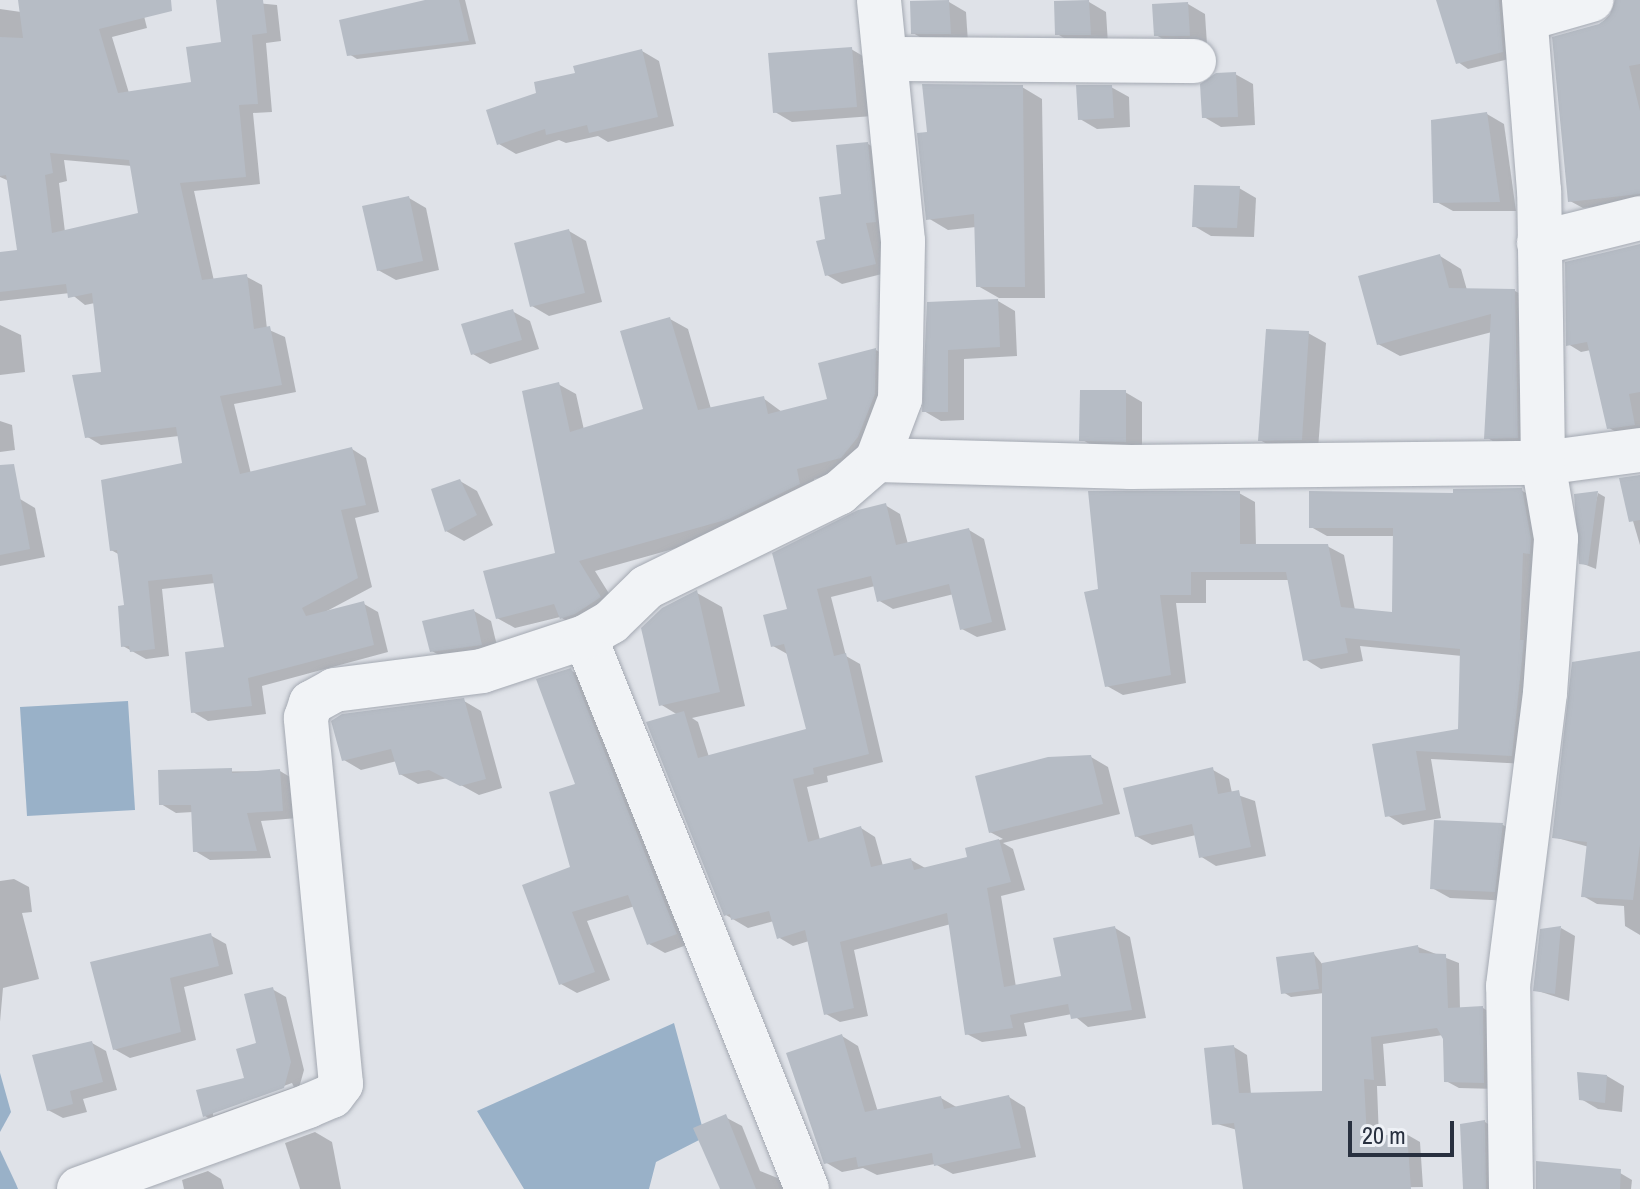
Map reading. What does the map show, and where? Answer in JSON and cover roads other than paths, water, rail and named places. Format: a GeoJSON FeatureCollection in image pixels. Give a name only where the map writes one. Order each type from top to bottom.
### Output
{"type":"FeatureCollection","features":[{"type":"Feature","properties":{"kind":"street"},"geometry":{"type":"LineString","coordinates":[[79,1189],[308,1106],[332,1096],[341,1084],[306,718],[311,703],[334,690],[482,671],[585,637],[611,622],[647,587],[839,493],[877,460],[900,399],[903,241],[879,0]]}},
{"type":"Feature","properties":{"kind":"street"},"geometry":{"type":"LineString","coordinates":[[1511,1189],[1508,986],[1545,693],[1556,538],[1543,463],[1539,243],[1526,9],[1591,0]]}},
{"type":"Feature","properties":{"kind":"street"},"geometry":{"type":"LineString","coordinates":[[885,59],[1194,61]]}},
{"type":"Feature","properties":{"kind":"street"},"geometry":{"type":"LineString","coordinates":[[1539,243],[1640,218]]}},
{"type":"Feature","properties":{"kind":"street"},"geometry":{"type":"LineString","coordinates":[[877,460],[1131,467],[1543,463],[1640,450]]}},
{"type":"Feature","properties":{"kind":"street"},"geometry":{"type":"LineString","coordinates":[[585,637],[807,1189]]}},
{"type":"Feature","properties":{"kind":"water"},"geometry":{"type":"Polygon","coordinates":[[[128,701],[135,810],[27,816],[20,707],[128,701]]]}},
{"type":"Feature","properties":{"kind":"water"},"geometry":{"type":"Polygon","coordinates":[[[674,1023],[705,1137],[656,1162],[649,1189],[524,1189],[477,1111],[674,1023]]]}},
{"type":"Feature","properties":{"kind":"water"},"geometry":{"type":"Polygon","coordinates":[[[0,1073],[11,1112],[0,1132],[0,1073]]]}},
{"type":"Feature","properties":{"kind":"water"},"geometry":{"type":"Polygon","coordinates":[[[0,1150],[16,1184],[18,1189],[0,1189],[0,1150]]]}}]}
